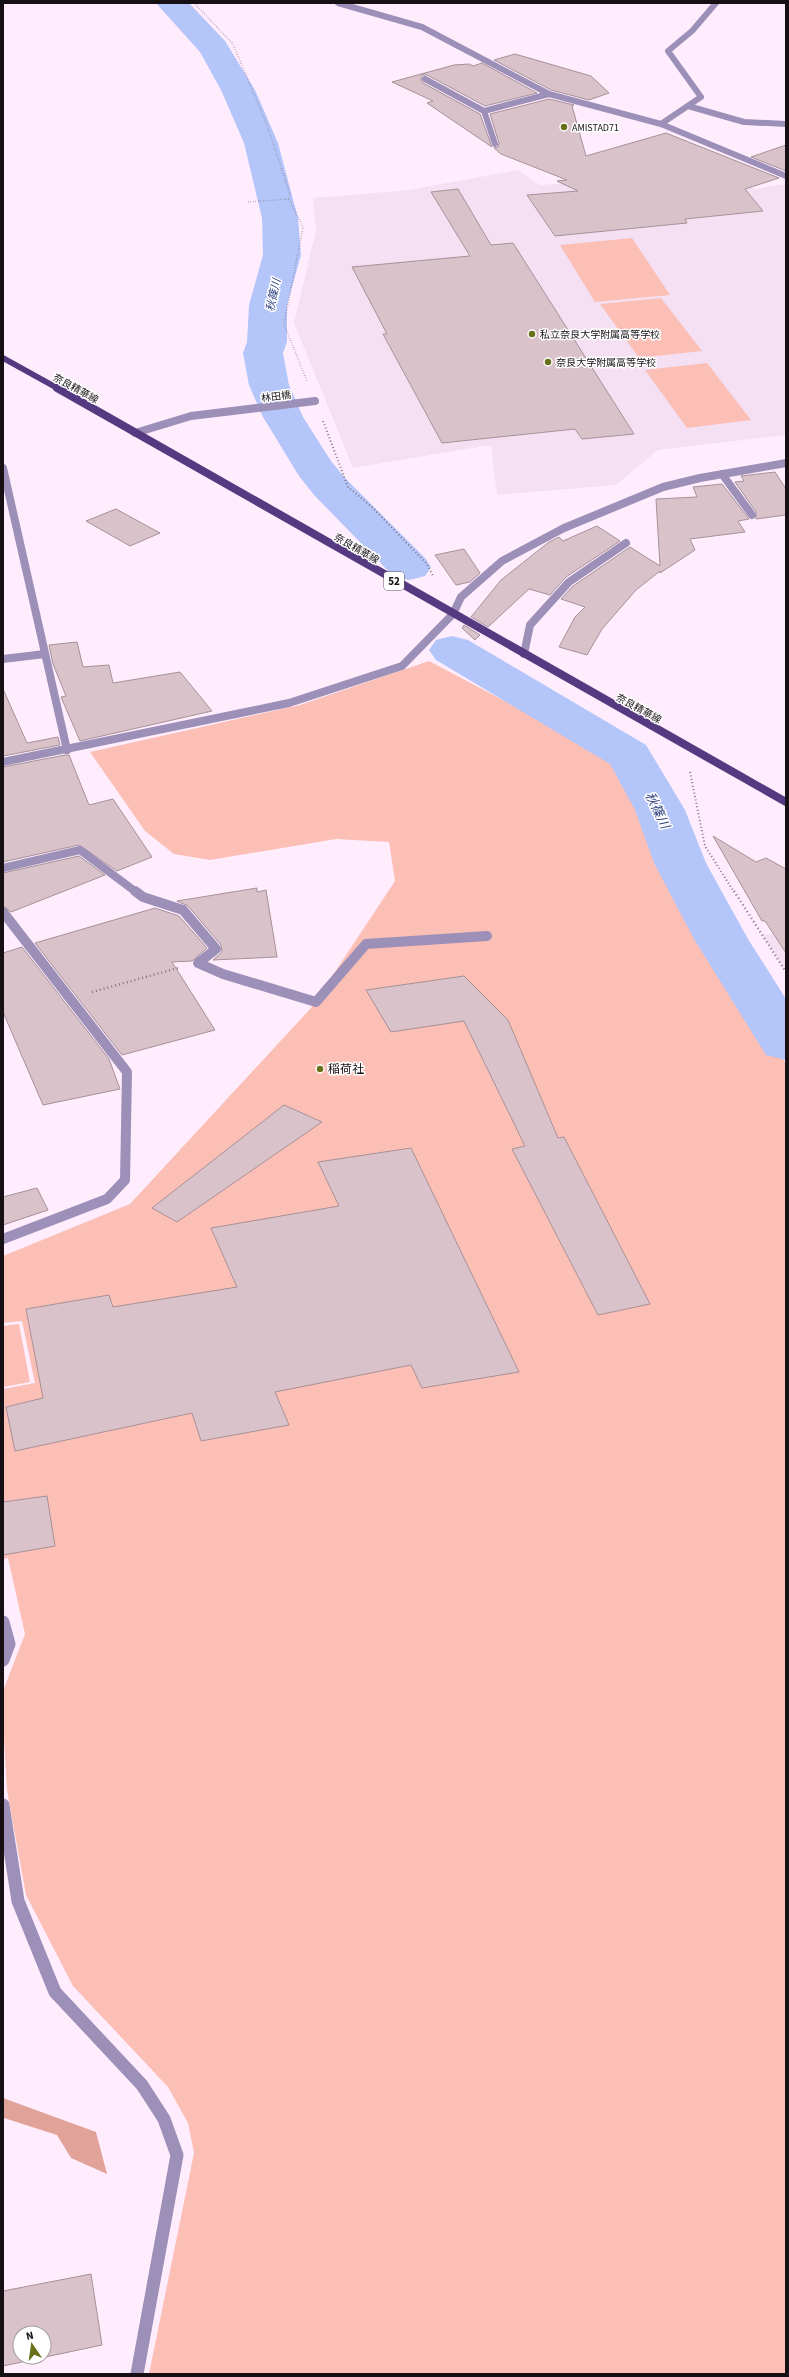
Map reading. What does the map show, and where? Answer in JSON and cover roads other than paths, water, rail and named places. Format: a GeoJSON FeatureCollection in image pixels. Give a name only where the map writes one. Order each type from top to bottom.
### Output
{"type":"FeatureCollection","features":[{"type":"Feature","properties":{"kind":"main road","name":"奈良精華線"},"geometry":{"type":"LineString","coordinates":[[3,358],[786,802]]}},
{"type":"Feature","properties":{"kind":"street"},"geometry":{"type":"LineString","coordinates":[[338,3],[422,27],[549,94],[661,124],[786,176]]}},
{"type":"Feature","properties":{"kind":"street"},"geometry":{"type":"LineString","coordinates":[[661,124],[701,97],[668,51],[692,31],[716,3]]}},
{"type":"Feature","properties":{"kind":"street"},"geometry":{"type":"LineString","coordinates":[[425,79],[484,111],[495,144]]}},
{"type":"Feature","properties":{"kind":"street"},"geometry":{"type":"LineString","coordinates":[[484,111],[549,94]]}},
{"type":"Feature","properties":{"kind":"street"},"geometry":{"type":"LineString","coordinates":[[688,106],[744,122],[786,124]]}},
{"type":"Feature","properties":{"kind":"street","name":"林田橋"},"geometry":{"type":"LineString","coordinates":[[135,433],[191,416],[315,401]]}},
{"type":"Feature","properties":{"kind":"street"},"geometry":{"type":"LineString","coordinates":[[3,762],[289,703],[402,666],[453,614],[461,597],[502,561],[564,528],[663,487],[722,474],[786,463]]}},
{"type":"Feature","properties":{"kind":"street"},"geometry":{"type":"LineString","coordinates":[[3,468],[67,750]]}},
{"type":"Feature","properties":{"kind":"street"},"geometry":{"type":"LineString","coordinates":[[722,474],[752,515]]}},
{"type":"Feature","properties":{"kind":"street"},"geometry":{"type":"LineString","coordinates":[[524,654],[530,625],[569,582],[626,543]]}},
{"type":"Feature","properties":{"kind":"street"},"geometry":{"type":"LineString","coordinates":[[3,659],[45,654]]}},
{"type":"Feature","properties":{"kind":"street"},"geometry":{"type":"LineString","coordinates":[[3,868],[80,850],[143,897],[183,910],[216,949],[198,963],[223,974],[316,1002],[366,944],[487,936]]}},
{"type":"Feature","properties":{"kind":"street"},"geometry":{"type":"LineString","coordinates":[[3,912],[127,1072],[126,1180],[107,1200],[3,1239]]}},
{"type":"Feature","properties":{"kind":"street"},"geometry":{"type":"LineString","coordinates":[[3,1622],[9,1644],[3,1660]]}},
{"type":"Feature","properties":{"kind":"street"},"geometry":{"type":"LineString","coordinates":[[3,1805],[18,1902],[55,1992],[142,2085],[164,2119],[177,2155],[137,2374]]}},
{"type":"Feature","properties":{"kind":"waterway","name":"秋篠川"},"geometry":{"type":"LineString","coordinates":[[172,3],[214,48],[238,90],[261,143],[280,218],[282,255],[268,305],[267,342],[263,353],[269,385],[283,417],[314,467],[330,487],[409,567]]}},
{"type":"Feature","properties":{"kind":"waterway","name":"秋篠川"},"geometry":{"type":"LineString","coordinates":[[452,650],[629,755],[660,810],[680,863],[721,939],[786,1043]]}},
{"type":"Feature","properties":{"kind":"place","name":"AMISTAD71"},"geometry":{"type":"Point","coordinates":[564,127]}},
{"type":"Feature","properties":{"kind":"place","name":"私立奈良大学附属高等学校"},"geometry":{"type":"Point","coordinates":[532,334]}},
{"type":"Feature","properties":{"kind":"place","name":"奈良大学附属高等学校"},"geometry":{"type":"Point","coordinates":[548,362]}},
{"type":"Feature","properties":{"kind":"place","name":"稲荷社"},"geometry":{"type":"Point","coordinates":[320,1069]}}]}
